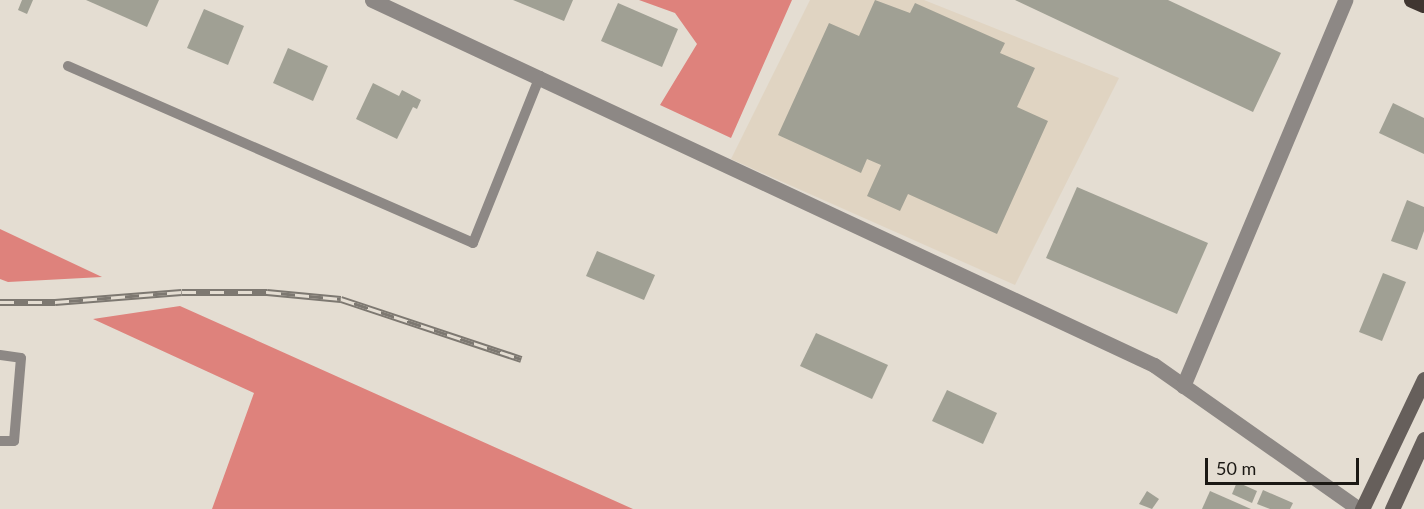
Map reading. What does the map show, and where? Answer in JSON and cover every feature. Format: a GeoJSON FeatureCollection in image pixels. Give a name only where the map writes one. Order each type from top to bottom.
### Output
{"type":"FeatureCollection","features":[{"type":"Feature","properties":{"kind":"highway"},"geometry":{"type":"LineString","coordinates":[[1412,0],[1424,5]]}},
{"type":"Feature","properties":{"kind":"main road"},"geometry":{"type":"LineString","coordinates":[[1361,509],[1424,379]]}},
{"type":"Feature","properties":{"kind":"main road"},"geometry":{"type":"LineString","coordinates":[[1392,509],[1424,439]]}},
{"type":"Feature","properties":{"kind":"street"},"geometry":{"type":"LineString","coordinates":[[372,0],[540,76],[1154,365],[1361,509]]}},
{"type":"Feature","properties":{"kind":"street"},"geometry":{"type":"LineString","coordinates":[[1183,386],[1345,0]]}},
{"type":"Feature","properties":{"kind":"lane"},"geometry":{"type":"LineString","coordinates":[[68,66],[473,243],[540,76]]}},
{"type":"Feature","properties":{"kind":"lane"},"geometry":{"type":"LineString","coordinates":[[0,355],[21,358],[14,441],[0,441]]}},
{"type":"Feature","properties":{"kind":"shaded area"},"geometry":{"type":"Polygon","coordinates":[[[639,0],[792,0],[731,138],[660,105],[697,44],[675,13],[639,0]]]}},
{"type":"Feature","properties":{"kind":"shaded area"},"geometry":{"type":"Polygon","coordinates":[[[810,0],[924,0],[1119,78],[1015,285],[731,159],[810,0]]]}},
{"type":"Feature","properties":{"kind":"shaded area"},"geometry":{"type":"Polygon","coordinates":[[[0,229],[102,277],[8,282],[0,279],[0,229]]]}},
{"type":"Feature","properties":{"kind":"shaded area"},"geometry":{"type":"Polygon","coordinates":[[[180,306],[633,509],[212,509],[254,393],[93,319],[180,306]]]}},
{"type":"Feature","properties":{"kind":"building"},"geometry":{"type":"Polygon","coordinates":[[[22,0],[33,0],[27,14],[18,10],[22,0]]]}},
{"type":"Feature","properties":{"kind":"building"},"geometry":{"type":"Polygon","coordinates":[[[86,0],[159,0],[147,27],[86,0]]]}},
{"type":"Feature","properties":{"kind":"building"},"geometry":{"type":"Polygon","coordinates":[[[513,0],[573,0],[564,21],[513,0]]]}},
{"type":"Feature","properties":{"kind":"building"},"geometry":{"type":"Polygon","coordinates":[[[875,0],[910,13],[915,3],[1005,43],[1000,53],[1035,68],[1017,107],[1048,121],[997,234],[908,194],[900,211],[867,196],[881,165],[867,159],[861,173],[778,135],[829,23],[859,36],[875,0]]]}},
{"type":"Feature","properties":{"kind":"building"},"geometry":{"type":"Polygon","coordinates":[[[1015,0],[1168,0],[1281,53],[1253,112],[1015,0]]]}},
{"type":"Feature","properties":{"kind":"building"},"geometry":{"type":"Polygon","coordinates":[[[618,3],[678,29],[662,67],[601,41],[618,3]]]}},
{"type":"Feature","properties":{"kind":"building"},"geometry":{"type":"Polygon","coordinates":[[[204,9],[244,26],[228,65],[187,48],[204,9]]]}},
{"type":"Feature","properties":{"kind":"building"},"geometry":{"type":"Polygon","coordinates":[[[288,48],[328,66],[313,101],[273,83],[288,48]]]}},
{"type":"Feature","properties":{"kind":"building"},"geometry":{"type":"Polygon","coordinates":[[[373,83],[399,96],[402,90],[421,100],[417,109],[413,107],[397,139],[356,119],[373,83]]]}},
{"type":"Feature","properties":{"kind":"building"},"geometry":{"type":"Polygon","coordinates":[[[1393,103],[1424,118],[1424,154],[1379,133],[1393,103]]]}},
{"type":"Feature","properties":{"kind":"building"},"geometry":{"type":"Polygon","coordinates":[[[1077,187],[1208,243],[1177,314],[1046,258],[1077,187]]]}},
{"type":"Feature","properties":{"kind":"building"},"geometry":{"type":"Polygon","coordinates":[[[1407,200],[1424,207],[1424,231],[1417,250],[1391,241],[1407,200]]]}},
{"type":"Feature","properties":{"kind":"building"},"geometry":{"type":"Polygon","coordinates":[[[597,251],[655,275],[644,300],[586,276],[597,251]]]}},
{"type":"Feature","properties":{"kind":"building"},"geometry":{"type":"Polygon","coordinates":[[[1383,273],[1406,282],[1382,341],[1359,332],[1383,273]]]}},
{"type":"Feature","properties":{"kind":"building"},"geometry":{"type":"Polygon","coordinates":[[[816,333],[888,365],[872,399],[800,366],[816,333]]]}},
{"type":"Feature","properties":{"kind":"building"},"geometry":{"type":"Polygon","coordinates":[[[947,390],[997,413],[983,444],[932,421],[947,390]]]}},
{"type":"Feature","properties":{"kind":"building"},"geometry":{"type":"Polygon","coordinates":[[[1237,482],[1257,491],[1252,503],[1232,494],[1237,482]]]}},
{"type":"Feature","properties":{"kind":"building"},"geometry":{"type":"Polygon","coordinates":[[[1263,490],[1293,503],[1290,509],[1270,509],[1257,504],[1263,490]]]}},
{"type":"Feature","properties":{"kind":"building"},"geometry":{"type":"Polygon","coordinates":[[[1147,491],[1159,499],[1152,509],[1139,504],[1147,491]]]}},
{"type":"Feature","properties":{"kind":"building"},"geometry":{"type":"Polygon","coordinates":[[[1210,491],[1251,509],[1202,509],[1210,491]]]}},
{"type":"Feature","properties":{"kind":"railway"},"geometry":{"type":"LineString","coordinates":[[0,302],[55,302],[182,292],[267,292],[341,299],[521,359]]}}]}
